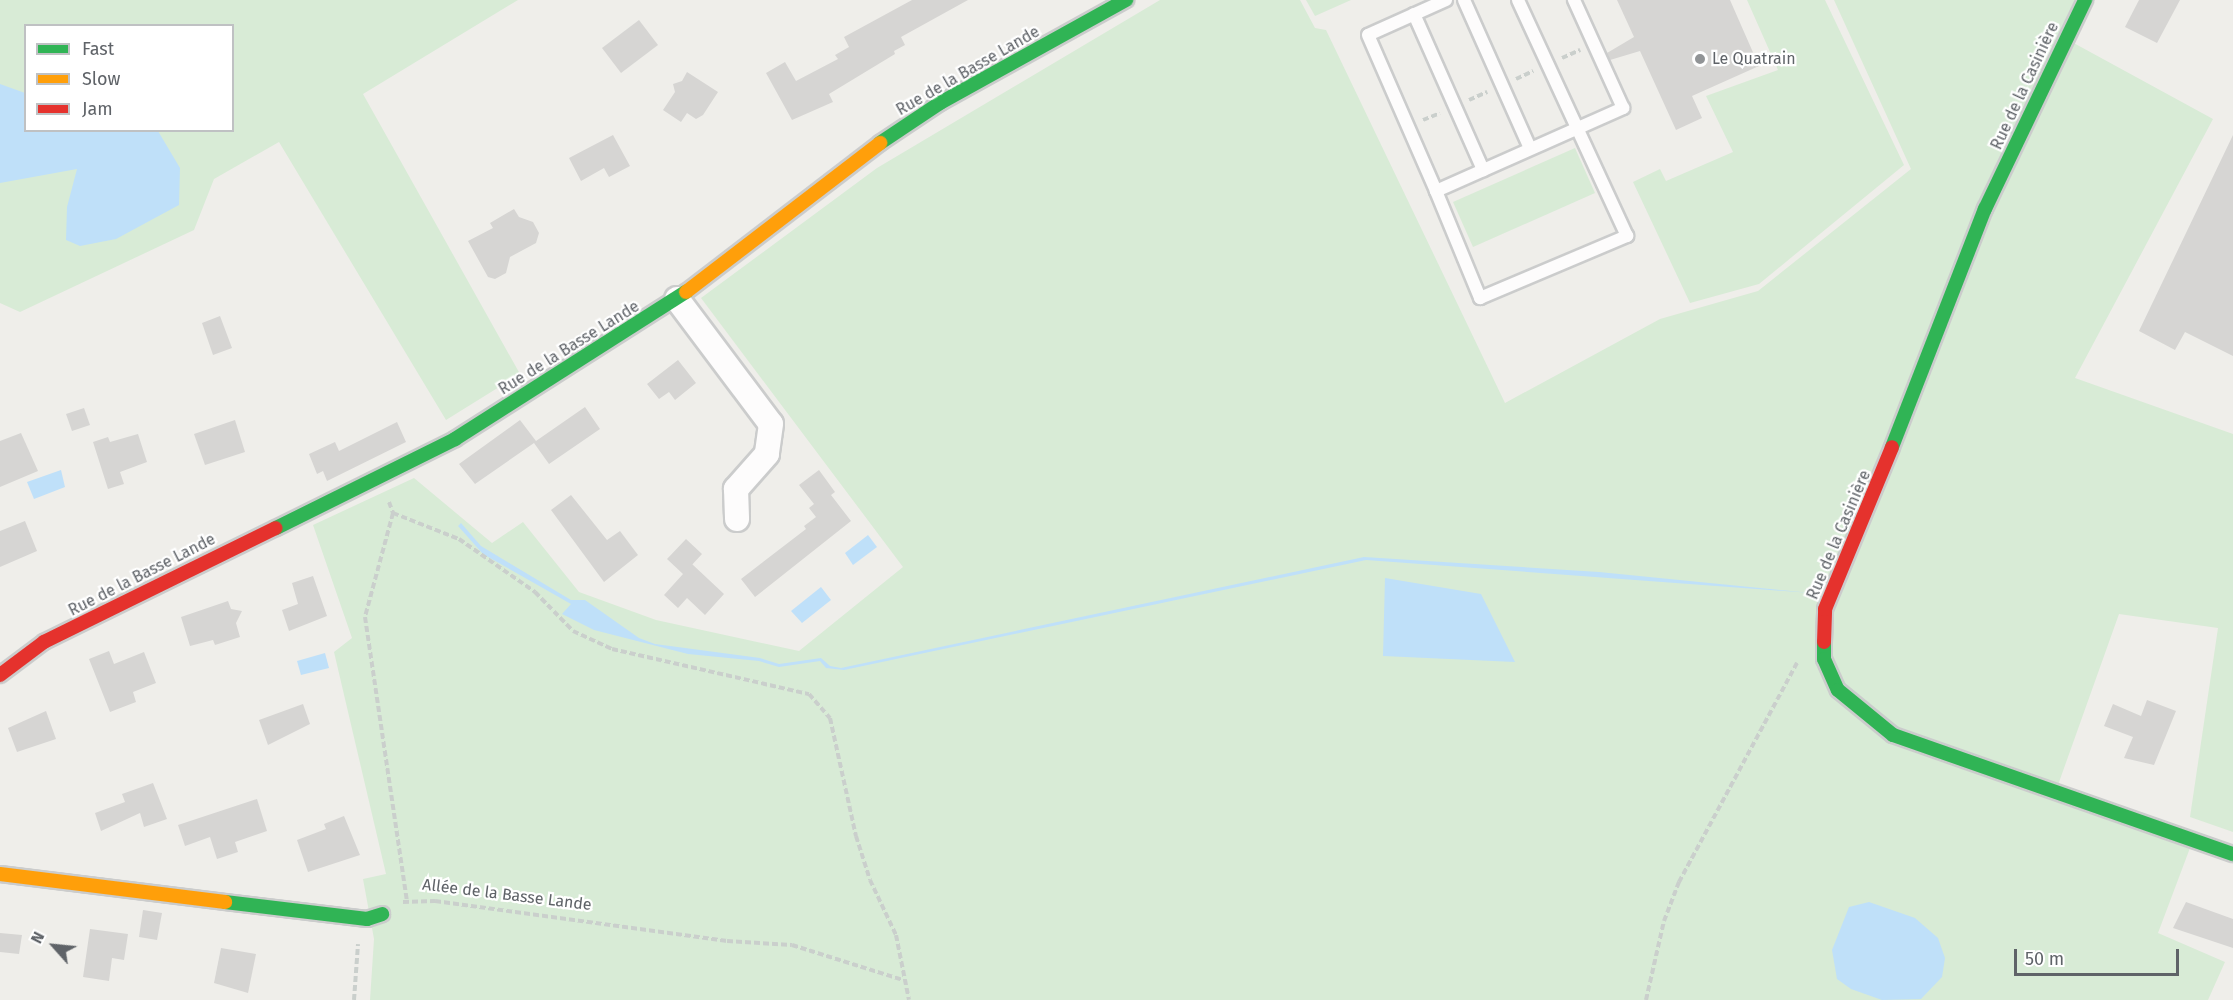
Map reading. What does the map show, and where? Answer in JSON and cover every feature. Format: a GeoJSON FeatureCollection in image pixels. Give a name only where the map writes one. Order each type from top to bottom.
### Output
{"type":"FeatureCollection","features":[{"type":"Feature","properties":{"kind":"street","name":"Rue de la Basse Lande"},"geometry":{"type":"LineString","coordinates":[[0,675],[44,642],[302,511],[455,439],[677,299],[737,257],[873,147],[940,103],[1126,0]]}},
{"type":"Feature","properties":{"kind":"street","name":"Rue de la Casinière"},"geometry":{"type":"LineString","coordinates":[[2085,0],[1985,209],[1873,497],[1825,609],[1824,659],[1838,690],[1893,735],[2233,854]]}},
{"type":"Feature","properties":{"kind":"street"},"geometry":{"type":"LineString","coordinates":[[677,299],[771,424],[767,454],[736,489],[737,519]]}},
{"type":"Feature","properties":{"kind":"street"},"geometry":{"type":"LineString","coordinates":[[0,874],[360,918],[382,915]]}},
{"type":"Feature","properties":{"kind":"lane"},"geometry":{"type":"LineString","coordinates":[[1446,0],[1368,35],[1480,298],[1627,236],[1518,0]]}},
{"type":"Feature","properties":{"kind":"lane"},"geometry":{"type":"LineString","coordinates":[[1464,0],[1530,148]]}},
{"type":"Feature","properties":{"kind":"lane"},"geometry":{"type":"LineString","coordinates":[[1436,191],[1623,108],[1574,0]]}},
{"type":"Feature","properties":{"kind":"lane"},"geometry":{"type":"LineString","coordinates":[[1414,14],[1483,170]]}},
{"type":"Feature","properties":{"kind":"path"},"geometry":{"type":"LineString","coordinates":[[378,477],[393,513],[365,617],[407,900]]}},
{"type":"Feature","properties":{"kind":"path"},"geometry":{"type":"LineString","coordinates":[[393,513],[459,539],[535,592],[573,631],[612,649],[808,694],[830,718],[855,836],[870,880],[896,935],[903,980],[909,1000]]}},
{"type":"Feature","properties":{"kind":"path"},"geometry":{"type":"LineString","coordinates":[[1646,1000],[1664,921],[1679,882],[1799,658]]}},
{"type":"Feature","properties":{"kind":"path","name":"Allée de la Basse Lande"},"geometry":{"type":"LineString","coordinates":[[382,915],[407,900],[584,919],[727,941],[792,945],[903,980]]}},
{"type":"Feature","properties":{"kind":"path"},"geometry":{"type":"LineString","coordinates":[[354,1000],[360,918]]}},
{"type":"Feature","properties":{"kind":"green space"},"geometry":{"type":"Polygon","coordinates":[[[0,0],[518,0],[363,94],[520,374],[446,420],[279,142],[214,179],[194,230],[20,312],[0,303],[0,0]]]}},
{"type":"Feature","properties":{"kind":"green space"},"geometry":{"type":"Polygon","coordinates":[[[1160,0],[1300,0],[1315,28],[1326,30],[1505,403],[1660,319],[1758,291],[1911,169],[1834,0],[2077,0],[2059,35],[2213,119],[2075,378],[2233,434],[2233,832],[2190,817],[2218,628],[2119,614],[2053,799],[2190,848],[2158,933],[2225,962],[2208,1000],[370,1000],[374,939],[363,879],[386,874],[334,652],[352,638],[313,525],[414,478],[492,543],[523,522],[579,592],[656,620],[799,651],[903,567],[701,298],[877,168],[1160,0]]]}},
{"type":"Feature","properties":{"kind":"green space"},"geometry":{"type":"Polygon","coordinates":[[[1306,0],[1351,0],[1315,16],[1306,0]]]}},
{"type":"Feature","properties":{"kind":"green space"},"geometry":{"type":"Polygon","coordinates":[[[1747,0],[1825,0],[1904,165],[1759,284],[1690,303],[1633,182],[1660,169],[1666,181],[1733,152],[1706,96],[1778,70],[1747,0]]]}},
{"type":"Feature","properties":{"kind":"green space"},"geometry":{"type":"Polygon","coordinates":[[[1575,148],[1595,193],[1473,247],[1453,202],[1575,148]]]}},
{"type":"Feature","properties":{"kind":"water"},"geometry":{"type":"Polygon","coordinates":[[[0,84],[24,93],[24,132],[159,132],[180,168],[179,205],[116,239],[80,246],[66,240],[67,207],[77,169],[0,183],[0,84]]]}},
{"type":"Feature","properties":{"kind":"water"},"geometry":{"type":"Polygon","coordinates":[[[61,470],[65,487],[34,499],[27,482],[61,470]]]}},
{"type":"Feature","properties":{"kind":"water"},"geometry":{"type":"Polygon","coordinates":[[[461,523],[481,546],[571,600],[585,600],[639,638],[655,644],[760,658],[779,664],[821,658],[830,666],[841,668],[1364,557],[1599,572],[1811,593],[1366,560],[844,670],[826,668],[820,661],[779,667],[759,661],[688,654],[594,630],[562,614],[571,604],[483,554],[458,526],[461,523]]]}},
{"type":"Feature","properties":{"kind":"water"},"geometry":{"type":"Polygon","coordinates":[[[868,535],[877,547],[853,565],[845,553],[868,535]]]}},
{"type":"Feature","properties":{"kind":"water"},"geometry":{"type":"Polygon","coordinates":[[[1385,578],[1481,594],[1515,662],[1383,656],[1385,578]]]}},
{"type":"Feature","properties":{"kind":"water"},"geometry":{"type":"Polygon","coordinates":[[[821,587],[831,600],[802,623],[791,611],[821,587]]]}},
{"type":"Feature","properties":{"kind":"water"},"geometry":{"type":"Polygon","coordinates":[[[325,653],[329,668],[301,675],[297,661],[325,653]]]}},
{"type":"Feature","properties":{"kind":"water"},"geometry":{"type":"Polygon","coordinates":[[[1869,902],[1915,918],[1938,938],[1945,958],[1942,977],[1921,999],[1882,1000],[1851,989],[1837,979],[1832,950],[1849,907],[1869,902]]]}},
{"type":"Feature","properties":{"kind":"building"},"geometry":{"type":"Polygon","coordinates":[[[912,0],[968,0],[901,37],[905,45],[894,51],[895,54],[829,94],[833,102],[792,120],[766,73],[785,62],[796,81],[838,59],[835,55],[849,47],[844,37],[912,0]]]}},
{"type":"Feature","properties":{"kind":"building","name":"Le Quatrain"},"geometry":{"type":"Polygon","coordinates":[[[1617,0],[1730,0],[1759,66],[1692,96],[1702,118],[1676,130],[1640,51],[1610,60],[1607,53],[1634,37],[1617,0]]]}},
{"type":"Feature","properties":{"kind":"building"},"geometry":{"type":"Polygon","coordinates":[[[2139,0],[2180,0],[2157,43],[2125,27],[2139,0]]]}},
{"type":"Feature","properties":{"kind":"building"},"geometry":{"type":"Polygon","coordinates":[[[639,20],[658,45],[621,73],[602,48],[639,20]]]}},
{"type":"Feature","properties":{"kind":"building"},"geometry":{"type":"Polygon","coordinates":[[[687,72],[718,92],[703,115],[696,119],[687,113],[681,122],[663,110],[675,92],[673,84],[682,81],[687,72]]]}},
{"type":"Feature","properties":{"kind":"building"},"geometry":{"type":"Polygon","coordinates":[[[613,135],[630,166],[609,177],[604,168],[581,181],[569,158],[613,135]]]}},
{"type":"Feature","properties":{"kind":"building"},"geometry":{"type":"Polygon","coordinates":[[[2233,135],[2233,356],[2185,332],[2175,350],[2139,331],[2233,135]]]}},
{"type":"Feature","properties":{"kind":"building"},"geometry":{"type":"Polygon","coordinates":[[[514,209],[519,217],[533,222],[539,233],[536,243],[510,257],[506,273],[495,279],[488,277],[468,241],[493,228],[490,223],[514,209]]]}},
{"type":"Feature","properties":{"kind":"building"},"geometry":{"type":"Polygon","coordinates":[[[220,316],[232,348],[213,355],[202,323],[220,316]]]}},
{"type":"Feature","properties":{"kind":"building"},"geometry":{"type":"Polygon","coordinates":[[[678,360],[696,383],[675,400],[669,392],[659,399],[647,384],[678,360]]]}},
{"type":"Feature","properties":{"kind":"building"},"geometry":{"type":"Polygon","coordinates":[[[585,407],[600,429],[549,464],[534,443],[475,484],[459,464],[520,420],[536,441],[585,407]]]}},
{"type":"Feature","properties":{"kind":"building"},"geometry":{"type":"Polygon","coordinates":[[[84,408],[90,425],[72,431],[66,414],[84,408]]]}},
{"type":"Feature","properties":{"kind":"building"},"geometry":{"type":"Polygon","coordinates":[[[235,420],[245,452],[205,465],[194,434],[235,420]]]}},
{"type":"Feature","properties":{"kind":"building"},"geometry":{"type":"Polygon","coordinates":[[[397,422],[406,442],[327,481],[323,471],[317,474],[309,454],[335,442],[339,451],[397,422]]]}},
{"type":"Feature","properties":{"kind":"building"},"geometry":{"type":"Polygon","coordinates":[[[21,433],[38,471],[0,487],[0,441],[21,433]]]}},
{"type":"Feature","properties":{"kind":"building"},"geometry":{"type":"Polygon","coordinates":[[[138,434],[147,462],[120,472],[124,484],[108,489],[93,442],[108,437],[110,442],[138,434]]]}},
{"type":"Feature","properties":{"kind":"building"},"geometry":{"type":"Polygon","coordinates":[[[819,470],[835,492],[831,495],[851,521],[755,597],[741,579],[806,529],[804,526],[816,517],[809,508],[814,504],[799,485],[819,470]]]}},
{"type":"Feature","properties":{"kind":"building"},"geometry":{"type":"Polygon","coordinates":[[[571,495],[607,540],[620,531],[638,555],[604,582],[551,510],[571,495]]]}},
{"type":"Feature","properties":{"kind":"building"},"geometry":{"type":"Polygon","coordinates":[[[25,521],[37,551],[0,567],[0,531],[25,521]]]}},
{"type":"Feature","properties":{"kind":"building"},"geometry":{"type":"Polygon","coordinates":[[[686,539],[702,554],[692,564],[724,594],[705,615],[687,598],[678,608],[664,595],[683,574],[667,559],[686,539]]]}},
{"type":"Feature","properties":{"kind":"building"},"geometry":{"type":"Polygon","coordinates":[[[313,576],[327,616],[289,631],[282,610],[298,604],[292,583],[313,576]]]}},
{"type":"Feature","properties":{"kind":"building"},"geometry":{"type":"Polygon","coordinates":[[[228,601],[231,609],[242,611],[236,623],[240,637],[215,645],[213,640],[190,646],[181,617],[228,601]]]}},
{"type":"Feature","properties":{"kind":"building"},"geometry":{"type":"Polygon","coordinates":[[[109,651],[114,664],[144,652],[156,683],[133,692],[136,702],[110,712],[89,659],[109,651]]]}},
{"type":"Feature","properties":{"kind":"building"},"geometry":{"type":"Polygon","coordinates":[[[2147,700],[2176,711],[2154,765],[2124,758],[2133,737],[2104,726],[2113,704],[2141,716],[2147,700]]]}},
{"type":"Feature","properties":{"kind":"building"},"geometry":{"type":"Polygon","coordinates":[[[303,704],[310,724],[268,745],[259,720],[303,704]]]}},
{"type":"Feature","properties":{"kind":"building"},"geometry":{"type":"Polygon","coordinates":[[[46,711],[56,739],[17,752],[8,728],[46,711]]]}},
{"type":"Feature","properties":{"kind":"building"},"geometry":{"type":"Polygon","coordinates":[[[153,783],[167,819],[144,827],[140,813],[101,831],[95,813],[125,802],[122,794],[153,783]]]}},
{"type":"Feature","properties":{"kind":"building"},"geometry":{"type":"Polygon","coordinates":[[[257,799],[267,831],[235,842],[238,852],[217,859],[210,837],[185,846],[178,825],[257,799]]]}},
{"type":"Feature","properties":{"kind":"building"},"geometry":{"type":"Polygon","coordinates":[[[344,816],[360,855],[308,872],[297,840],[326,829],[324,824],[344,816]]]}},
{"type":"Feature","properties":{"kind":"building"},"geometry":{"type":"Polygon","coordinates":[[[2186,902],[2233,919],[2233,948],[2173,928],[2186,902]]]}},
{"type":"Feature","properties":{"kind":"building"},"geometry":{"type":"Polygon","coordinates":[[[143,910],[162,913],[157,940],[139,937],[143,910]]]}},
{"type":"Feature","properties":{"kind":"building"},"geometry":{"type":"Polygon","coordinates":[[[90,929],[128,934],[124,960],[112,958],[109,981],[83,977],[90,929]]]}},
{"type":"Feature","properties":{"kind":"building"},"geometry":{"type":"Polygon","coordinates":[[[0,933],[22,935],[19,954],[0,952],[0,933]]]}},
{"type":"Feature","properties":{"kind":"building"},"geometry":{"type":"Polygon","coordinates":[[[221,948],[256,954],[248,993],[214,983],[221,948]]]}},
{"type":"Feature","properties":{"kind":"traffic: fast"},"geometry":{"type":"LineString","coordinates":[[880,143],[940,103],[1126,0]]}},
{"type":"Feature","properties":{"kind":"traffic: fast"},"geometry":{"type":"LineString","coordinates":[[1892,447],[1985,209],[2085,0]]}},
{"type":"Feature","properties":{"kind":"traffic: fast"},"geometry":{"type":"LineString","coordinates":[[276,528],[455,439],[686,292]]}},
{"type":"Feature","properties":{"kind":"traffic: fast"},"geometry":{"type":"LineString","coordinates":[[1824,642],[1824,659],[1838,690],[1893,735],[2233,854]]}},
{"type":"Feature","properties":{"kind":"traffic: fast"},"geometry":{"type":"LineString","coordinates":[[225,902],[367,919],[382,914]]}},
{"type":"Feature","properties":{"kind":"traffic: slow"},"geometry":{"type":"LineString","coordinates":[[686,292],[880,143]]}},
{"type":"Feature","properties":{"kind":"traffic: slow"},"geometry":{"type":"LineString","coordinates":[[0,874],[225,902]]}},
{"type":"Feature","properties":{"kind":"traffic: jam"},"geometry":{"type":"LineString","coordinates":[[1824,642],[1825,609],[1892,447]]}},
{"type":"Feature","properties":{"kind":"traffic: jam"},"geometry":{"type":"LineString","coordinates":[[0,675],[44,642],[276,528]]}},
{"type":"Feature","properties":{"kind":"place","name":"Le Quatrain"},"geometry":{"type":"Point","coordinates":[1700,59]}}]}
